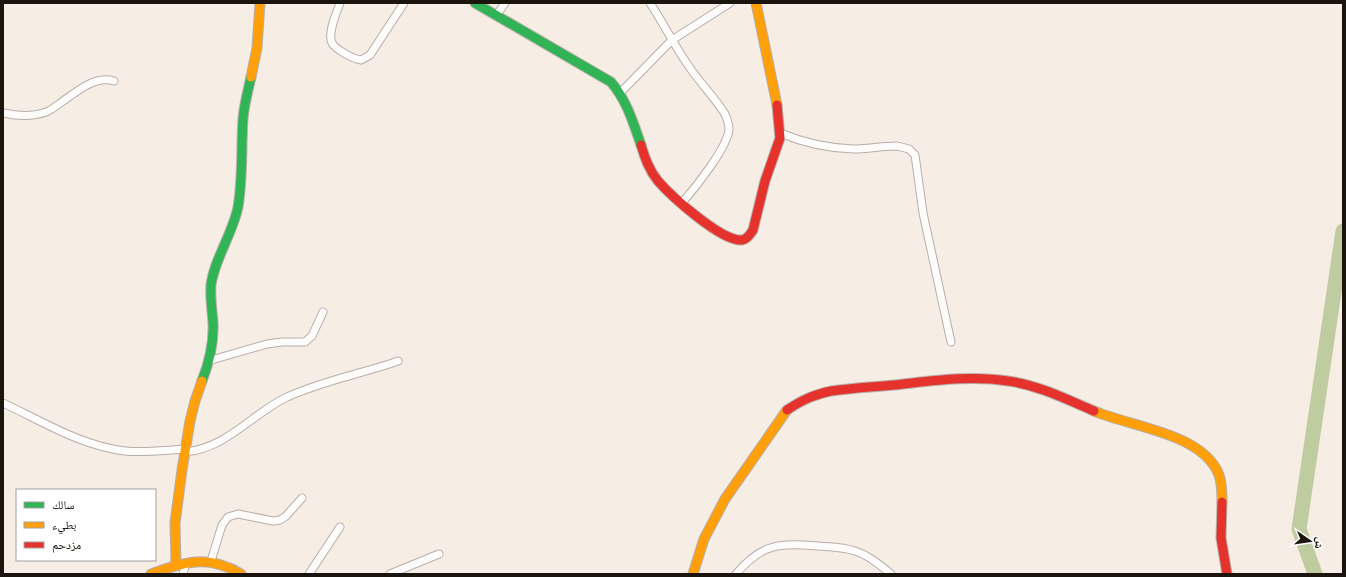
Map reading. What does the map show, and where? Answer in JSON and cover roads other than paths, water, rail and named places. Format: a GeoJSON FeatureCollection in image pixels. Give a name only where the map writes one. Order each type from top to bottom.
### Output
{"type":"FeatureCollection","features":[{"type":"Feature","properties":{"kind":"street"},"geometry":{"type":"LineString","coordinates":[[183,574],[175,523],[190,421],[208,362],[213,335],[211,286],[213,275],[235,219],[238,206],[243,117],[257,48],[260,3]]}},
{"type":"Feature","properties":{"kind":"street"},"geometry":{"type":"LineString","coordinates":[[340,3],[331,32],[332,43],[341,52],[352,58],[361,60],[370,55],[404,3]]}},
{"type":"Feature","properties":{"kind":"street"},"geometry":{"type":"LineString","coordinates":[[475,3],[611,82],[621,92],[627,103],[651,171],[666,189],[700,219],[727,237],[741,241],[746,239],[753,230],[757,219],[765,181],[780,138],[778,109],[756,3]]}},
{"type":"Feature","properties":{"kind":"street"},"geometry":{"type":"LineString","coordinates":[[496,16],[505,3]]}},
{"type":"Feature","properties":{"kind":"street"},"geometry":{"type":"LineString","coordinates":[[650,3],[690,68],[723,111],[728,122],[729,130],[727,138],[701,181],[682,203]]}},
{"type":"Feature","properties":{"kind":"street"},"geometry":{"type":"LineString","coordinates":[[621,92],[672,40],[730,3]]}},
{"type":"Feature","properties":{"kind":"street"},"geometry":{"type":"LineString","coordinates":[[3,113],[30,116],[47,112],[96,81],[108,79],[114,81]]}},
{"type":"Feature","properties":{"kind":"street"},"geometry":{"type":"LineString","coordinates":[[780,133],[801,141],[833,148],[854,149],[904,146],[913,152],[916,161],[923,213],[951,342]]}},
{"type":"Feature","properties":{"kind":"street"},"geometry":{"type":"LineString","coordinates":[[208,362],[267,344],[282,342],[305,342],[312,336],[323,312]]}},
{"type":"Feature","properties":{"kind":"street"},"geometry":{"type":"LineString","coordinates":[[3,404],[79,439],[100,446],[131,451],[200,450],[212,446],[237,431],[262,412],[294,394],[398,361]]}},
{"type":"Feature","properties":{"kind":"street"},"geometry":{"type":"LineString","coordinates":[[693,574],[704,539],[725,499],[780,418],[795,404],[817,394],[831,391],[975,378],[1006,380],[1036,387],[1116,420],[1182,440],[1205,454],[1217,469],[1221,480],[1221,539],[1227,574]]}},
{"type":"Feature","properties":{"kind":"street"},"geometry":{"type":"LineString","coordinates":[[211,561],[222,525],[228,517],[238,514],[273,521],[280,520],[286,516],[302,498]]}},
{"type":"Feature","properties":{"kind":"street"},"geometry":{"type":"LineString","coordinates":[[309,574],[340,527]]}},
{"type":"Feature","properties":{"kind":"street"},"geometry":{"type":"LineString","coordinates":[[736,574],[749,560],[763,551],[771,547],[789,544],[835,547],[856,551],[872,560],[890,574]]}},
{"type":"Feature","properties":{"kind":"street"},"geometry":{"type":"LineString","coordinates":[[390,574],[439,554]]}},
{"type":"Feature","properties":{"kind":"street"},"geometry":{"type":"LineString","coordinates":[[151,574],[181,564],[211,561],[223,564],[241,574]]}},
{"type":"Feature","properties":{"kind":"waterway"},"geometry":{"type":"LineString","coordinates":[[1315,574],[1299,529],[1343,231]]}}]}
